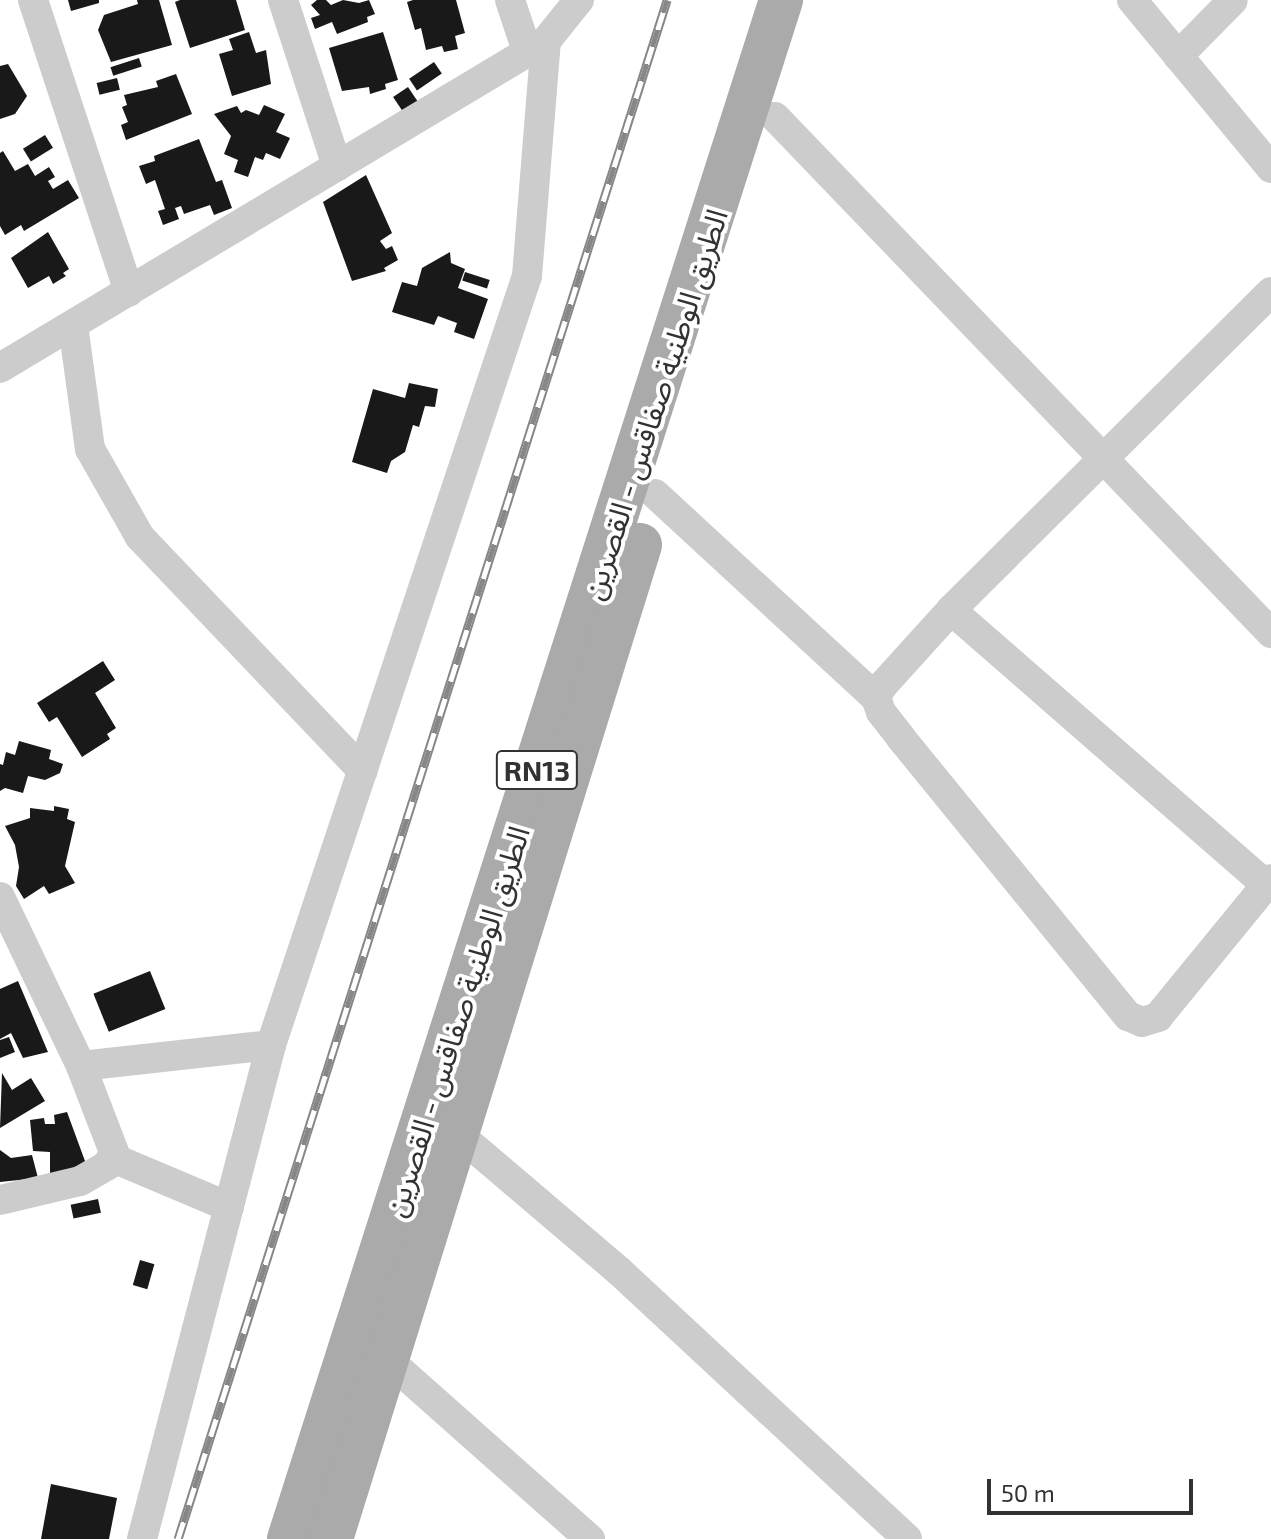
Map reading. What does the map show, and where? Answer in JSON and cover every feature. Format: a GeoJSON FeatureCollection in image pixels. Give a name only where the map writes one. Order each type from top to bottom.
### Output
{"type":"FeatureCollection","features":[{"type":"Feature","properties":{"kind":"main road","name":"الطريق الوطنية صفاقس - القصرين"},"geometry":{"type":"LineString","coordinates":[[289,1539],[458,1134],[517,936],[540,816],[655,494],[729,214],[781,0]]}},
{"type":"Feature","properties":{"kind":"main road","name":"الطريق الوطنية صفاقس - القصرين"},"geometry":{"type":"LineString","coordinates":[[331,1539],[369,1352],[729,214],[775,117],[812,0]]}},
{"type":"Feature","properties":{"kind":"street"},"geometry":{"type":"LineString","coordinates":[[33,0],[129,292]]}},
{"type":"Feature","properties":{"kind":"street"},"geometry":{"type":"LineString","coordinates":[[283,0],[337,166]]}},
{"type":"Feature","properties":{"kind":"street"},"geometry":{"type":"LineString","coordinates":[[142,1539],[271,1045],[527,276],[536,46],[510,0]]}},
{"type":"Feature","properties":{"kind":"street"},"geometry":{"type":"LineString","coordinates":[[0,368],[536,46],[579,0]]}},
{"type":"Feature","properties":{"kind":"street"},"geometry":{"type":"LineString","coordinates":[[1132,0],[1271,168]]}},
{"type":"Feature","properties":{"kind":"street"},"geometry":{"type":"LineString","coordinates":[[1178,56],[1233,0]]}},
{"type":"Feature","properties":{"kind":"street"},"geometry":{"type":"LineString","coordinates":[[775,117],[1271,633]]}},
{"type":"Feature","properties":{"kind":"street"},"geometry":{"type":"LineString","coordinates":[[876,698],[882,686],[951,610],[1271,292]]}},
{"type":"Feature","properties":{"kind":"street"},"geometry":{"type":"LineString","coordinates":[[73,325],[90,449],[140,537],[363,771]]}},
{"type":"Feature","properties":{"kind":"street"},"geometry":{"type":"LineString","coordinates":[[655,494],[876,698],[881,712],[901,738],[1128,1016],[1142,1022],[1158,1017],[1269,882],[951,610]]}},
{"type":"Feature","properties":{"kind":"street"},"geometry":{"type":"LineString","coordinates":[[0,897],[81,1066],[110,1137],[113,1158]]}},
{"type":"Feature","properties":{"kind":"street"},"geometry":{"type":"LineString","coordinates":[[81,1066],[271,1045]]}},
{"type":"Feature","properties":{"kind":"street"},"geometry":{"type":"LineString","coordinates":[[458,1134],[619,1271],[907,1539]]}},
{"type":"Feature","properties":{"kind":"street"},"geometry":{"type":"LineString","coordinates":[[113,1158],[229,1207]]}},
{"type":"Feature","properties":{"kind":"street"},"geometry":{"type":"LineString","coordinates":[[0,1200],[80,1181],[102,1169],[113,1158]]}},
{"type":"Feature","properties":{"kind":"street"},"geometry":{"type":"LineString","coordinates":[[369,1352],[590,1539]]}},
{"type":"Feature","properties":{"kind":"building"},"geometry":{"type":"Polygon","coordinates":[[[68,0],[99,0],[99,3],[71,11],[68,0]]]}},
{"type":"Feature","properties":{"kind":"building"},"geometry":{"type":"Polygon","coordinates":[[[137,0],[159,0],[172,45],[111,62],[98,30],[104,15],[138,4],[137,0]]]}},
{"type":"Feature","properties":{"kind":"building"},"geometry":{"type":"Polygon","coordinates":[[[236,0],[245,30],[190,48],[175,2],[236,0]]]}},
{"type":"Feature","properties":{"kind":"building"},"geometry":{"type":"Polygon","coordinates":[[[317,0],[326,0],[331,5],[343,0],[359,3],[369,0],[375,14],[367,17],[368,22],[337,34],[332,22],[315,29],[311,18],[320,15],[311,5],[317,0]]]}},
{"type":"Feature","properties":{"kind":"building"},"geometry":{"type":"Polygon","coordinates":[[[456,0],[465,33],[455,36],[458,49],[444,52],[442,46],[426,50],[421,28],[415,30],[407,2],[456,0]]]}},
{"type":"Feature","properties":{"kind":"building"},"geometry":{"type":"Polygon","coordinates":[[[249,32],[256,53],[266,50],[271,84],[232,96],[219,54],[233,50],[229,39],[249,32]]]}},
{"type":"Feature","properties":{"kind":"building"},"geometry":{"type":"Polygon","coordinates":[[[383,32],[398,80],[385,84],[386,89],[370,94],[369,87],[342,91],[329,48],[383,32]]]}},
{"type":"Feature","properties":{"kind":"building"},"geometry":{"type":"Polygon","coordinates":[[[139,58],[142,67],[113,76],[110,67],[139,58]]]}},
{"type":"Feature","properties":{"kind":"building"},"geometry":{"type":"Polygon","coordinates":[[[434,62],[442,74],[417,90],[409,79],[434,62]]]}},
{"type":"Feature","properties":{"kind":"building"},"geometry":{"type":"Polygon","coordinates":[[[8,64],[27,96],[15,114],[0,119],[0,66],[8,64]]]}},
{"type":"Feature","properties":{"kind":"building"},"geometry":{"type":"Polygon","coordinates":[[[176,74],[192,114],[126,140],[121,125],[128,122],[122,107],[127,105],[124,95],[158,87],[156,81],[176,74]]]}},
{"type":"Feature","properties":{"kind":"building"},"geometry":{"type":"Polygon","coordinates":[[[117,78],[120,90],[100,95],[97,83],[117,78]]]}},
{"type":"Feature","properties":{"kind":"building"},"geometry":{"type":"Polygon","coordinates":[[[408,87],[418,102],[403,112],[393,97],[408,87]]]}},
{"type":"Feature","properties":{"kind":"building"},"geometry":{"type":"Polygon","coordinates":[[[264,105],[285,114],[276,132],[290,138],[280,159],[266,153],[263,160],[255,157],[248,177],[234,172],[238,160],[224,154],[231,136],[214,114],[237,106],[241,113],[246,110],[259,115],[264,105]]]}},
{"type":"Feature","properties":{"kind":"building"},"geometry":{"type":"Polygon","coordinates":[[[45,135],[53,148],[31,161],[23,149],[45,135]]]}},
{"type":"Feature","properties":{"kind":"building"},"geometry":{"type":"Polygon","coordinates":[[[199,139],[216,182],[222,180],[232,208],[214,215],[210,205],[184,214],[181,206],[175,208],[179,219],[163,225],[158,211],[165,209],[155,180],[146,184],[139,166],[155,161],[154,156],[199,139]]]}},
{"type":"Feature","properties":{"kind":"building"},"geometry":{"type":"Polygon","coordinates":[[[3,151],[15,171],[28,164],[35,176],[49,167],[55,177],[48,181],[53,189],[68,180],[79,198],[24,231],[21,225],[5,235],[0,226],[0,153],[3,151]]]}},
{"type":"Feature","properties":{"kind":"building"},"geometry":{"type":"Polygon","coordinates":[[[366,175],[392,233],[380,241],[386,249],[392,246],[398,260],[384,268],[386,271],[352,281],[323,202],[366,175]]]}},
{"type":"Feature","properties":{"kind":"building"},"geometry":{"type":"Polygon","coordinates":[[[48,232],[69,269],[63,273],[66,276],[53,284],[49,276],[28,288],[11,258],[48,232]]]}},
{"type":"Feature","properties":{"kind":"building"},"geometry":{"type":"Polygon","coordinates":[[[450,252],[451,263],[465,269],[458,288],[488,299],[474,339],[454,332],[457,323],[438,316],[434,325],[392,312],[402,282],[417,286],[422,268],[450,252]]]}},
{"type":"Feature","properties":{"kind":"building"},"geometry":{"type":"Polygon","coordinates":[[[465,272],[490,280],[487,289],[462,281],[465,272]]]}},
{"type":"Feature","properties":{"kind":"building"},"geometry":{"type":"Polygon","coordinates":[[[409,383],[438,389],[435,407],[425,406],[419,427],[413,425],[405,452],[391,461],[387,473],[352,462],[373,389],[405,398],[409,383]]]}},
{"type":"Feature","properties":{"kind":"building"},"geometry":{"type":"Polygon","coordinates":[[[103,661],[115,680],[95,693],[116,728],[107,734],[110,739],[82,757],[57,717],[49,722],[37,703],[103,661]]]}},
{"type":"Feature","properties":{"kind":"building"},"geometry":{"type":"Polygon","coordinates":[[[19,741],[51,750],[49,759],[63,764],[60,773],[45,780],[28,776],[23,793],[5,788],[0,791],[0,764],[3,765],[6,752],[15,755],[19,741]]]}},
{"type":"Feature","properties":{"kind":"building"},"geometry":{"type":"Polygon","coordinates":[[[54,806],[69,809],[67,819],[75,822],[65,866],[75,883],[49,894],[44,886],[24,899],[16,886],[19,867],[15,845],[5,826],[30,818],[30,808],[54,811],[54,806]]]}},
{"type":"Feature","properties":{"kind":"building"},"geometry":{"type":"Polygon","coordinates":[[[150,971],[165,1009],[109,1032],[93,994],[150,971]]]}},
{"type":"Feature","properties":{"kind":"building"},"geometry":{"type":"Polygon","coordinates":[[[18,981],[48,1052],[23,1058],[11,1033],[0,1039],[0,989],[18,981]]]}},
{"type":"Feature","properties":{"kind":"building"},"geometry":{"type":"Polygon","coordinates":[[[9,1037],[15,1052],[0,1058],[0,1040],[9,1037]]]}},
{"type":"Feature","properties":{"kind":"building"},"geometry":{"type":"Polygon","coordinates":[[[2,1073],[12,1090],[31,1078],[45,1101],[0,1128],[2,1073]]]}},
{"type":"Feature","properties":{"kind":"building"},"geometry":{"type":"Polygon","coordinates":[[[67,1112],[89,1172],[50,1175],[50,1152],[33,1151],[30,1120],[44,1118],[45,1124],[55,1124],[54,1115],[67,1112]]]}},
{"type":"Feature","properties":{"kind":"building"},"geometry":{"type":"Polygon","coordinates":[[[0,1150],[11,1158],[32,1155],[38,1178],[0,1182],[0,1150]]]}},
{"type":"Feature","properties":{"kind":"building"},"geometry":{"type":"Polygon","coordinates":[[[98,1199],[101,1213],[74,1219],[71,1205],[98,1199]]]}},
{"type":"Feature","properties":{"kind":"building"},"geometry":{"type":"Polygon","coordinates":[[[140,1260],[154,1264],[147,1289],[133,1285],[140,1260]]]}},
{"type":"Feature","properties":{"kind":"building"},"geometry":{"type":"Polygon","coordinates":[[[51,1484],[117,1498],[109,1539],[41,1539],[51,1484]]]}},
{"type":"Feature","properties":{"kind":"railway"},"geometry":{"type":"LineString","coordinates":[[178,1539],[667,0]]}}]}
